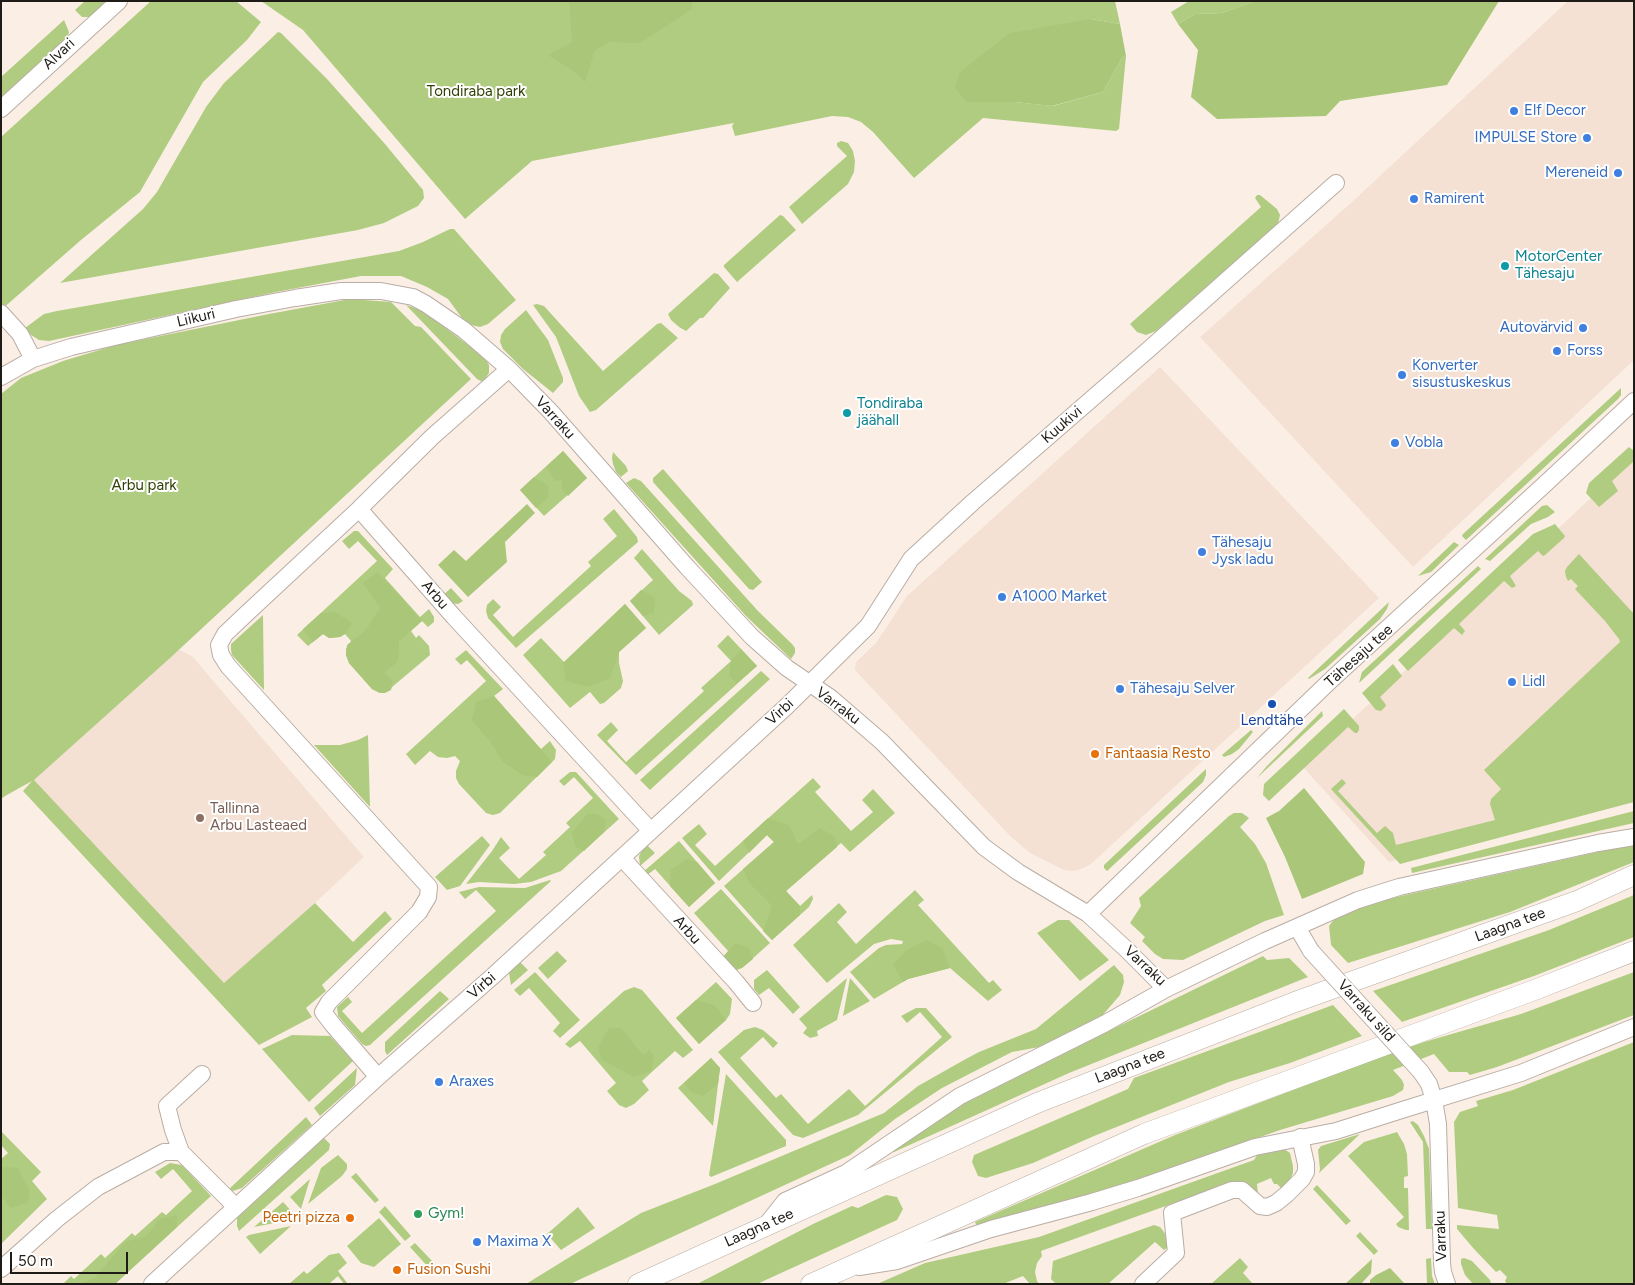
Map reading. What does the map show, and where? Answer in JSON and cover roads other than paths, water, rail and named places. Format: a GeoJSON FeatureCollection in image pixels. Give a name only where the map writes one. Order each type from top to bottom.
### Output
{"type":"FeatureCollection","features":[{"type":"Feature","properties":{"kind":"main road","name":"Laagna tee"},"geometry":{"type":"LineString","coordinates":[[638,1284],[1037,1103],[1295,1002],[1576,901],[1634,875]]}},
{"type":"Feature","properties":{"kind":"main road"},"geometry":{"type":"LineString","coordinates":[[811,1284],[1144,1134],[1204,1110],[1537,989],[1634,951]]}},
{"type":"Feature","properties":{"kind":"street","name":"Alvari"},"geometry":{"type":"LineString","coordinates":[[1,109],[118,1]]}},
{"type":"Feature","properties":{"kind":"street","name":"Kuukivi"},"geometry":{"type":"LineString","coordinates":[[809,684],[868,626],[911,559],[1336,183]]}},
{"type":"Feature","properties":{"kind":"street","name":"Liikuri"},"geometry":{"type":"LineString","coordinates":[[1,377],[33,359],[94,341],[295,298],[359,290],[398,293]]}},
{"type":"Feature","properties":{"kind":"street","name":"Varraku"},"geometry":{"type":"LineString","coordinates":[[398,293],[413,297],[438,311],[509,369],[551,412],[687,567],[752,637],[786,668],[831,698],[882,742],[984,847],[1018,872],[1088,914],[1166,989],[1216,964],[1358,900],[1399,887],[1589,845],[1634,837]]}},
{"type":"Feature","properties":{"kind":"street"},"geometry":{"type":"LineString","coordinates":[[1,314],[20,334],[33,359]]}},
{"type":"Feature","properties":{"kind":"street"},"geometry":{"type":"LineString","coordinates":[[378,1078],[324,1012],[329,1002],[419,912],[428,897],[428,887],[228,666],[221,655],[219,645],[225,634],[359,509],[432,437],[509,369]]}},
{"type":"Feature","properties":{"kind":"street","name":"Tähesaju tee"},"geometry":{"type":"LineString","coordinates":[[1088,914],[1332,679],[1634,401]]}},
{"type":"Feature","properties":{"kind":"street","name":"Arbu"},"geometry":{"type":"LineString","coordinates":[[359,509],[459,622],[651,831]]}},
{"type":"Feature","properties":{"kind":"street","name":"Virbi"},"geometry":{"type":"LineString","coordinates":[[152,1284],[493,976],[809,684]]}},
{"type":"Feature","properties":{"kind":"street","name":"Arbu"},"geometry":{"type":"LineString","coordinates":[[622,858],[753,1003]]}},
{"type":"Feature","properties":{"kind":"street","name":"Varraku sild"},"geometry":{"type":"LineString","coordinates":[[1297,927],[1311,951],[1421,1072]]}},
{"type":"Feature","properties":{"kind":"street"},"geometry":{"type":"LineString","coordinates":[[766,1225],[785,1201],[846,1174],[960,1096],[1104,1024],[1166,989]]}},
{"type":"Feature","properties":{"kind":"street"},"geometry":{"type":"LineString","coordinates":[[840,1270],[897,1261],[991,1229],[1138,1188],[1255,1147],[1336,1131],[1521,1073],[1634,1028]]}},
{"type":"Feature","properties":{"kind":"street","name":"Varraku"},"geometry":{"type":"LineString","coordinates":[[1421,1072],[1429,1084],[1438,1124],[1442,1263],[1447,1284]]}},
{"type":"Feature","properties":{"kind":"street"},"geometry":{"type":"LineString","coordinates":[[202,1074],[167,1106],[173,1130],[181,1152],[236,1207]]}},
{"type":"Feature","properties":{"kind":"street"},"geometry":{"type":"LineString","coordinates":[[1143,1284],[1176,1253],[1172,1213],[1232,1190],[1242,1190],[1260,1206],[1267,1207],[1276,1203],[1287,1194],[1302,1179],[1306,1172],[1300,1137]]}},
{"type":"Feature","properties":{"kind":"street"},"geometry":{"type":"LineString","coordinates":[[1,1269],[57,1219],[98,1187],[164,1152],[181,1152]]}},
{"type":"Feature","properties":{"kind":"place","name":"Elf Decor"},"geometry":{"type":"Point","coordinates":[1514,111]}},
{"type":"Feature","properties":{"kind":"place","name":"IMPULSE Store"},"geometry":{"type":"Point","coordinates":[1587,138]}},
{"type":"Feature","properties":{"kind":"place","name":"Mereneid"},"geometry":{"type":"Point","coordinates":[1618,173]}},
{"type":"Feature","properties":{"kind":"place","name":"Ramirent"},"geometry":{"type":"Point","coordinates":[1414,199]}},
{"type":"Feature","properties":{"kind":"place","name":"MotorCenter Tähesaju"},"geometry":{"type":"Point","coordinates":[1505,266]}},
{"type":"Feature","properties":{"kind":"place","name":"Autovärvid"},"geometry":{"type":"Point","coordinates":[1583,328]}},
{"type":"Feature","properties":{"kind":"place","name":"Forss"},"geometry":{"type":"Point","coordinates":[1557,351]}},
{"type":"Feature","properties":{"kind":"place","name":"Konverter sisustuskeskus"},"geometry":{"type":"Point","coordinates":[1402,375]}},
{"type":"Feature","properties":{"kind":"place","name":"Tondiraba jäähall"},"geometry":{"type":"Point","coordinates":[847,413]}},
{"type":"Feature","properties":{"kind":"place","name":"Vobla"},"geometry":{"type":"Point","coordinates":[1395,443]}},
{"type":"Feature","properties":{"kind":"place","name":"Tähesaju Jysk ladu"},"geometry":{"type":"Point","coordinates":[1202,552]}},
{"type":"Feature","properties":{"kind":"place","name":"A1000 Market"},"geometry":{"type":"Point","coordinates":[1002,597]}},
{"type":"Feature","properties":{"kind":"place","name":"Lidl"},"geometry":{"type":"Point","coordinates":[1512,682]}},
{"type":"Feature","properties":{"kind":"place","name":"Tähesaju Selver"},"geometry":{"type":"Point","coordinates":[1120,689]}},
{"type":"Feature","properties":{"kind":"place","name":"Lendtähe"},"geometry":{"type":"Point","coordinates":[1272,704]}},
{"type":"Feature","properties":{"kind":"place","name":"Fantaasia Resto"},"geometry":{"type":"Point","coordinates":[1095,754]}},
{"type":"Feature","properties":{"kind":"place","name":"Tallinna Arbu Lasteaed"},"geometry":{"type":"Point","coordinates":[200,818]}},
{"type":"Feature","properties":{"kind":"place","name":"Araxes"},"geometry":{"type":"Point","coordinates":[439,1082]}},
{"type":"Feature","properties":{"kind":"place","name":"Gym!"},"geometry":{"type":"Point","coordinates":[418,1214]}},
{"type":"Feature","properties":{"kind":"place","name":"Peetri pizza"},"geometry":{"type":"Point","coordinates":[350,1218]}},
{"type":"Feature","properties":{"kind":"place","name":"Maxima X"},"geometry":{"type":"Point","coordinates":[477,1242]}},
{"type":"Feature","properties":{"kind":"place","name":"Fusion Sushi"},"geometry":{"type":"Point","coordinates":[397,1270]}},
{"type":"Feature","properties":{"kind":"park label","name":"Tondiraba park"},"geometry":{"type":"Point","coordinates":[476,92]}},
{"type":"Feature","properties":{"kind":"park label","name":"Arbu park"},"geometry":{"type":"Point","coordinates":[144,486]}}]}
